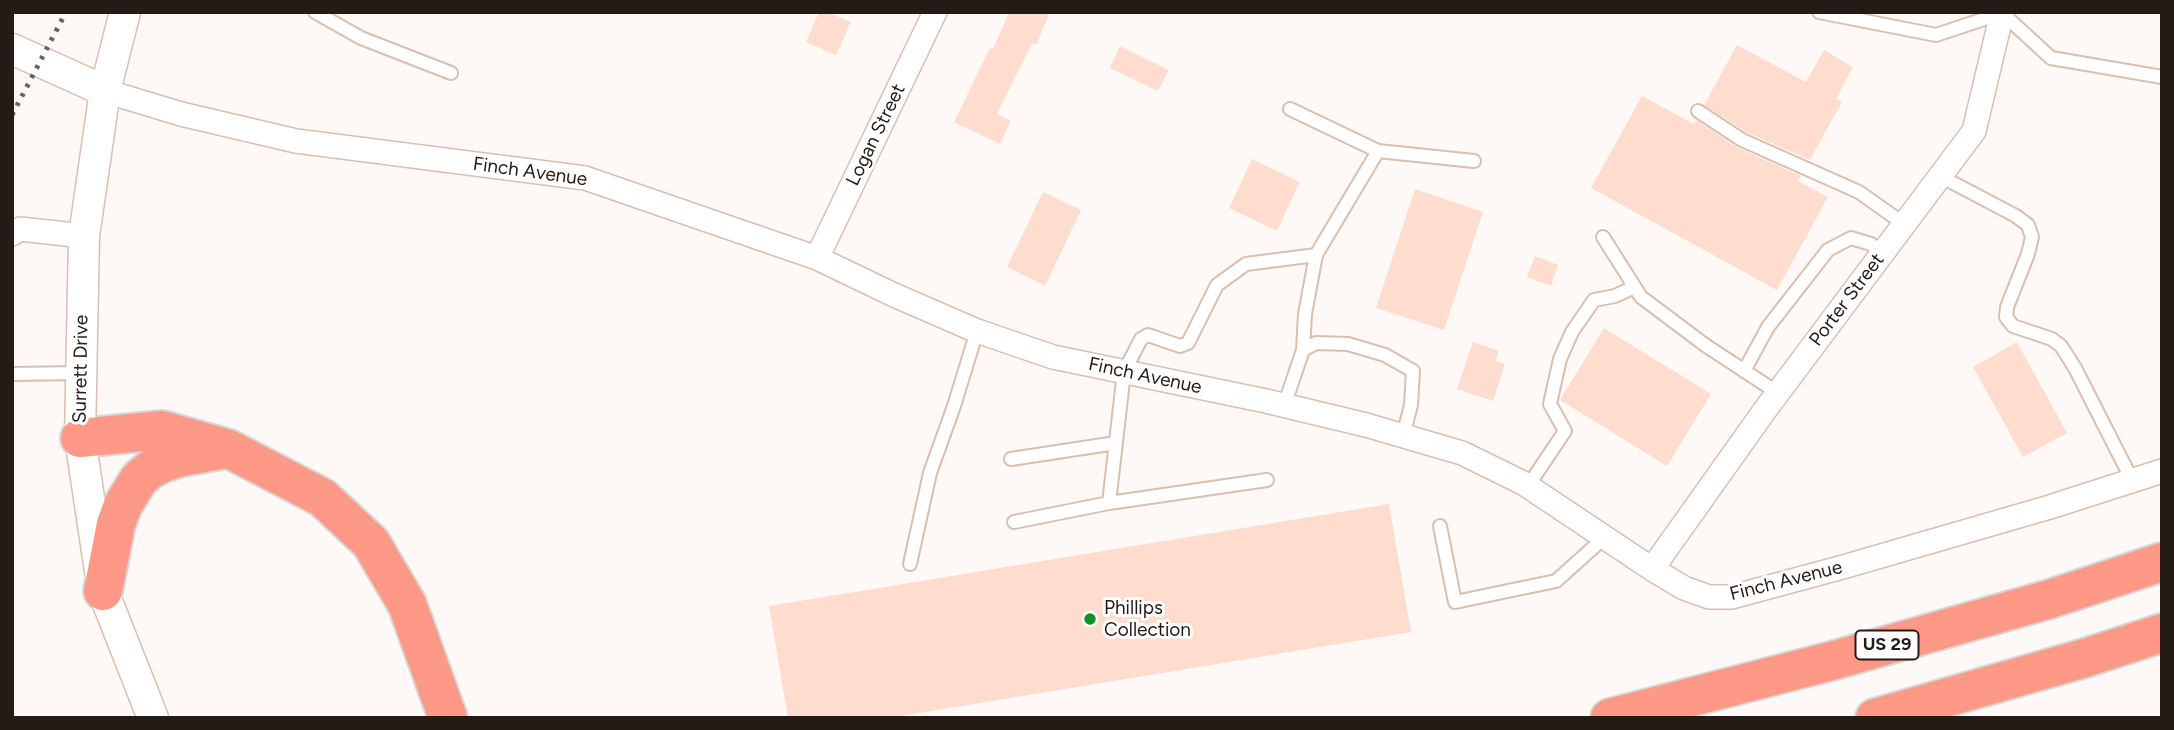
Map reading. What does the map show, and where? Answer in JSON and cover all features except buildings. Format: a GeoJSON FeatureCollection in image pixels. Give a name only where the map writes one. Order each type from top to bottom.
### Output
{"type":"FeatureCollection","features":[{"type":"Feature","properties":{"kind":"highway"},"geometry":{"type":"LineString","coordinates":[[80,438],[162,429],[229,449],[323,498],[371,543],[407,604],[448,718]]}},
{"type":"Feature","properties":{"kind":"highway"},"geometry":{"type":"LineString","coordinates":[[103,591],[116,524],[123,505],[139,479],[163,463],[229,449]]}},
{"type":"Feature","properties":{"kind":"highway","name":"US 29"},"geometry":{"type":"LineString","coordinates":[[1610,718],[1835,660],[2050,599],[2162,562]]}},
{"type":"Feature","properties":{"kind":"highway"},"geometry":{"type":"LineString","coordinates":[[1875,718],[2085,658],[2162,633]]}},
{"type":"Feature","properties":{"kind":"highway"},"geometry":{"type":"LineString","coordinates":[[430,670],[435,718]]}},
{"type":"Feature","properties":{"kind":"street","name":"Surrett Drive"},"geometry":{"type":"LineString","coordinates":[[125,12],[105,91],[84,236],[80,438],[103,591],[153,718]]}},
{"type":"Feature","properties":{"kind":"street","name":"Logan Street"},"geometry":{"type":"LineString","coordinates":[[817,258],[934,12]]}},
{"type":"Feature","properties":{"kind":"street","name":"Porter Street"},"geometry":{"type":"LineString","coordinates":[[1652,569],[1777,393],[1974,131],[2002,13]]}},
{"type":"Feature","properties":{"kind":"street"},"geometry":{"type":"LineString","coordinates":[[12,49],[105,91]]}},
{"type":"Feature","properties":{"kind":"street","name":"Finch Avenue"},"geometry":{"type":"LineString","coordinates":[[105,91],[181,114],[296,141],[585,178],[817,258],[977,331],[1052,357],[1284,406],[1462,453],[1528,486],[1684,588],[1709,597],[1732,597],[1843,568],[2162,471]]}},
{"type":"Feature","properties":{"kind":"street"},"geometry":{"type":"LineString","coordinates":[[12,234],[20,229],[84,236]]}},
{"type":"Feature","properties":{"kind":"lane"},"geometry":{"type":"LineString","coordinates":[[314,12],[361,38],[452,73]]}},
{"type":"Feature","properties":{"kind":"lane"},"geometry":{"type":"LineString","coordinates":[[1819,12],[1936,35],[2002,13],[2051,58],[2162,77]]}},
{"type":"Feature","properties":{"kind":"lane"},"geometry":{"type":"LineString","coordinates":[[1290,109],[1378,151],[1474,161]]}},
{"type":"Feature","properties":{"kind":"lane"},"geometry":{"type":"LineString","coordinates":[[1698,111],[1742,140],[1859,192],[1904,224]]}},
{"type":"Feature","properties":{"kind":"lane"},"geometry":{"type":"LineString","coordinates":[[1284,406],[1303,350],[1304,314],[1316,255],[1378,151]]}},
{"type":"Feature","properties":{"kind":"lane"},"geometry":{"type":"LineString","coordinates":[[1940,176],[2028,225],[2032,237],[2028,254],[2007,307],[2006,317],[2013,326],[2052,339],[2061,346],[2132,480]]}},
{"type":"Feature","properties":{"kind":"lane"},"geometry":{"type":"LineString","coordinates":[[1603,237],[1641,297],[1705,345],[1777,393]]}},
{"type":"Feature","properties":{"kind":"lane"},"geometry":{"type":"LineString","coordinates":[[1744,371],[1768,327],[1828,250],[1852,238],[1871,244],[1882,253]]}},
{"type":"Feature","properties":{"kind":"lane"},"geometry":{"type":"LineString","coordinates":[[1109,503],[1125,372],[1141,340],[1148,335],[1180,345],[1188,343],[1217,285],[1246,264],[1316,255]]}},
{"type":"Feature","properties":{"kind":"lane"},"geometry":{"type":"LineString","coordinates":[[1528,486],[1565,431],[1550,404],[1560,359],[1572,332],[1594,300],[1615,296],[1634,287]]}},
{"type":"Feature","properties":{"kind":"lane"},"geometry":{"type":"LineString","coordinates":[[910,564],[930,473],[977,331]]}},
{"type":"Feature","properties":{"kind":"lane"},"geometry":{"type":"LineString","coordinates":[[1303,350],[1316,343],[1348,344],[1385,355],[1413,371],[1411,405],[1403,436]]}},
{"type":"Feature","properties":{"kind":"lane"},"geometry":{"type":"LineString","coordinates":[[12,374],[81,373]]}},
{"type":"Feature","properties":{"kind":"lane"},"geometry":{"type":"LineString","coordinates":[[1011,459],[1116,443]]}},
{"type":"Feature","properties":{"kind":"lane"},"geometry":{"type":"LineString","coordinates":[[1014,522],[1109,503],[1267,480]]}},
{"type":"Feature","properties":{"kind":"lane"},"geometry":{"type":"LineString","coordinates":[[1440,526],[1455,602],[1556,581],[1605,537]]}},
{"type":"Feature","properties":{"kind":"railway"},"geometry":{"type":"LineString","coordinates":[[12,115],[66,12]]}},
{"type":"Feature","properties":{"kind":"place","name":"Phillips Collection"},"geometry":{"type":"Point","coordinates":[1090,619]}}]}
